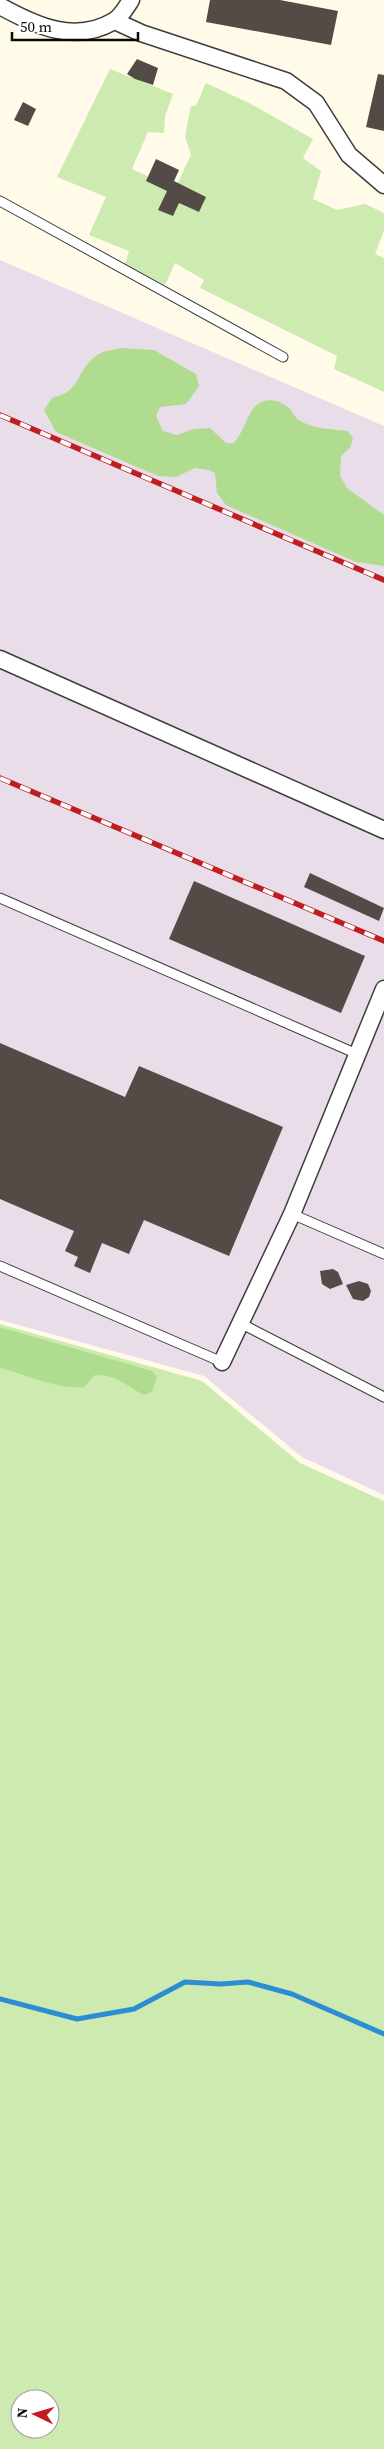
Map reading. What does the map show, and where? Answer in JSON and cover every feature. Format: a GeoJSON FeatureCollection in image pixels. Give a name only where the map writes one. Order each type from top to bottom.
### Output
{"type":"FeatureCollection","features":[{"type":"Feature","properties":{"kind":"street"},"geometry":{"type":"LineString","coordinates":[[0,6],[60,32],[85,31],[115,20],[132,0]]}},
{"type":"Feature","properties":{"kind":"street"},"geometry":{"type":"LineString","coordinates":[[115,20],[141,33],[286,81],[316,103],[349,155],[384,185]]}},
{"type":"Feature","properties":{"kind":"street"},"geometry":{"type":"LineString","coordinates":[[0,659],[384,830]]}},
{"type":"Feature","properties":{"kind":"street"},"geometry":{"type":"LineString","coordinates":[[222,1362],[292,1214],[384,989]]}},
{"type":"Feature","properties":{"kind":"lane"},"geometry":{"type":"LineString","coordinates":[[0,201],[283,357]]}},
{"type":"Feature","properties":{"kind":"lane"},"geometry":{"type":"LineString","coordinates":[[0,898],[357,1054]]}},
{"type":"Feature","properties":{"kind":"lane"},"geometry":{"type":"LineString","coordinates":[[292,1214],[384,1254]]}},
{"type":"Feature","properties":{"kind":"lane"},"geometry":{"type":"LineString","coordinates":[[0,1266],[222,1362]]}},
{"type":"Feature","properties":{"kind":"lane"},"geometry":{"type":"LineString","coordinates":[[240,1323],[384,1397]]}},
{"type":"Feature","properties":{"kind":"shaded area"},"geometry":{"type":"Polygon","coordinates":[[[0,260],[384,426],[384,1495],[302,1457],[204,1376],[0,1320],[0,260]]]}},
{"type":"Feature","properties":{"kind":"green space"},"geometry":{"type":"Polygon","coordinates":[[[110,69],[173,94],[165,116],[164,133],[148,132],[132,169],[175,189],[191,155],[185,136],[191,106],[196,106],[206,83],[249,103],[313,139],[303,158],[321,171],[313,199],[337,210],[365,204],[384,213],[384,230],[375,254],[384,258],[384,392],[334,369],[337,356],[200,288],[204,280],[175,263],[165,285],[125,264],[129,251],[89,235],[106,197],[57,177],[110,69]]]}},
{"type":"Feature","properties":{"kind":"green space"},"geometry":{"type":"Polygon","coordinates":[[[121,348],[154,350],[196,374],[199,386],[186,404],[160,407],[156,416],[163,431],[177,435],[194,429],[210,428],[226,443],[234,443],[253,409],[261,402],[271,400],[286,406],[304,423],[323,428],[348,431],[353,438],[350,448],[341,456],[340,476],[347,488],[384,515],[384,566],[356,562],[226,505],[217,493],[215,473],[209,470],[195,468],[176,477],[158,476],[56,432],[44,410],[53,397],[62,395],[69,390],[92,359],[104,352],[121,348]]]}},
{"type":"Feature","properties":{"kind":"green space"},"geometry":{"type":"Polygon","coordinates":[[[0,1324],[202,1381],[300,1463],[384,1501],[384,2449],[0,2449],[0,1324]]]}},
{"type":"Feature","properties":{"kind":"green space"},"geometry":{"type":"Polygon","coordinates":[[[0,1327],[152,1371],[157,1377],[152,1392],[144,1395],[109,1376],[95,1375],[84,1387],[73,1387],[51,1384],[0,1368],[0,1327]]]}},
{"type":"Feature","properties":{"kind":"building"},"geometry":{"type":"Polygon","coordinates":[[[210,0],[280,0],[338,11],[331,45],[206,22],[210,0]]]}},
{"type":"Feature","properties":{"kind":"building"},"geometry":{"type":"Polygon","coordinates":[[[137,59],[158,68],[153,85],[127,74],[137,59]]]}},
{"type":"Feature","properties":{"kind":"building"},"geometry":{"type":"Polygon","coordinates":[[[378,74],[384,75],[384,131],[366,127],[378,74]]]}},
{"type":"Feature","properties":{"kind":"building"},"geometry":{"type":"Polygon","coordinates":[[[23,102],[36,109],[28,126],[14,120],[23,102]]]}},
{"type":"Feature","properties":{"kind":"building"},"geometry":{"type":"Polygon","coordinates":[[[156,159],[179,170],[174,181],[206,197],[199,212],[179,203],[173,216],[158,210],[167,191],[146,181],[156,159]]]}},
{"type":"Feature","properties":{"kind":"building"},"geometry":{"type":"Polygon","coordinates":[[[310,873],[384,908],[379,921],[304,887],[310,873]]]}},
{"type":"Feature","properties":{"kind":"building"},"geometry":{"type":"Polygon","coordinates":[[[194,881],[365,956],[341,1013],[169,939],[194,881]]]}},
{"type":"Feature","properties":{"kind":"building"},"geometry":{"type":"Polygon","coordinates":[[[0,1043],[125,1097],[139,1066],[283,1127],[229,1256],[144,1220],[129,1254],[102,1243],[90,1273],[74,1266],[78,1257],[65,1251],[74,1231],[0,1199],[0,1043]]]}},
{"type":"Feature","properties":{"kind":"building"},"geometry":{"type":"Polygon","coordinates":[[[333,1269],[338,1272],[343,1284],[330,1289],[322,1284],[320,1271],[333,1269]]]}},
{"type":"Feature","properties":{"kind":"building"},"geometry":{"type":"Polygon","coordinates":[[[359,1281],[368,1284],[371,1291],[369,1297],[363,1301],[353,1299],[346,1285],[359,1281]]]}},
{"type":"Feature","properties":{"kind":"waterway"},"geometry":{"type":"LineString","coordinates":[[0,1999],[77,2019],[134,2009],[185,1982],[221,1984],[248,1982],[292,1994],[384,2034]]}},
{"type":"Feature","properties":{"kind":"railway"},"geometry":{"type":"LineString","coordinates":[[0,415],[384,580]]}},
{"type":"Feature","properties":{"kind":"railway"},"geometry":{"type":"LineString","coordinates":[[0,778],[384,941]]}}]}
